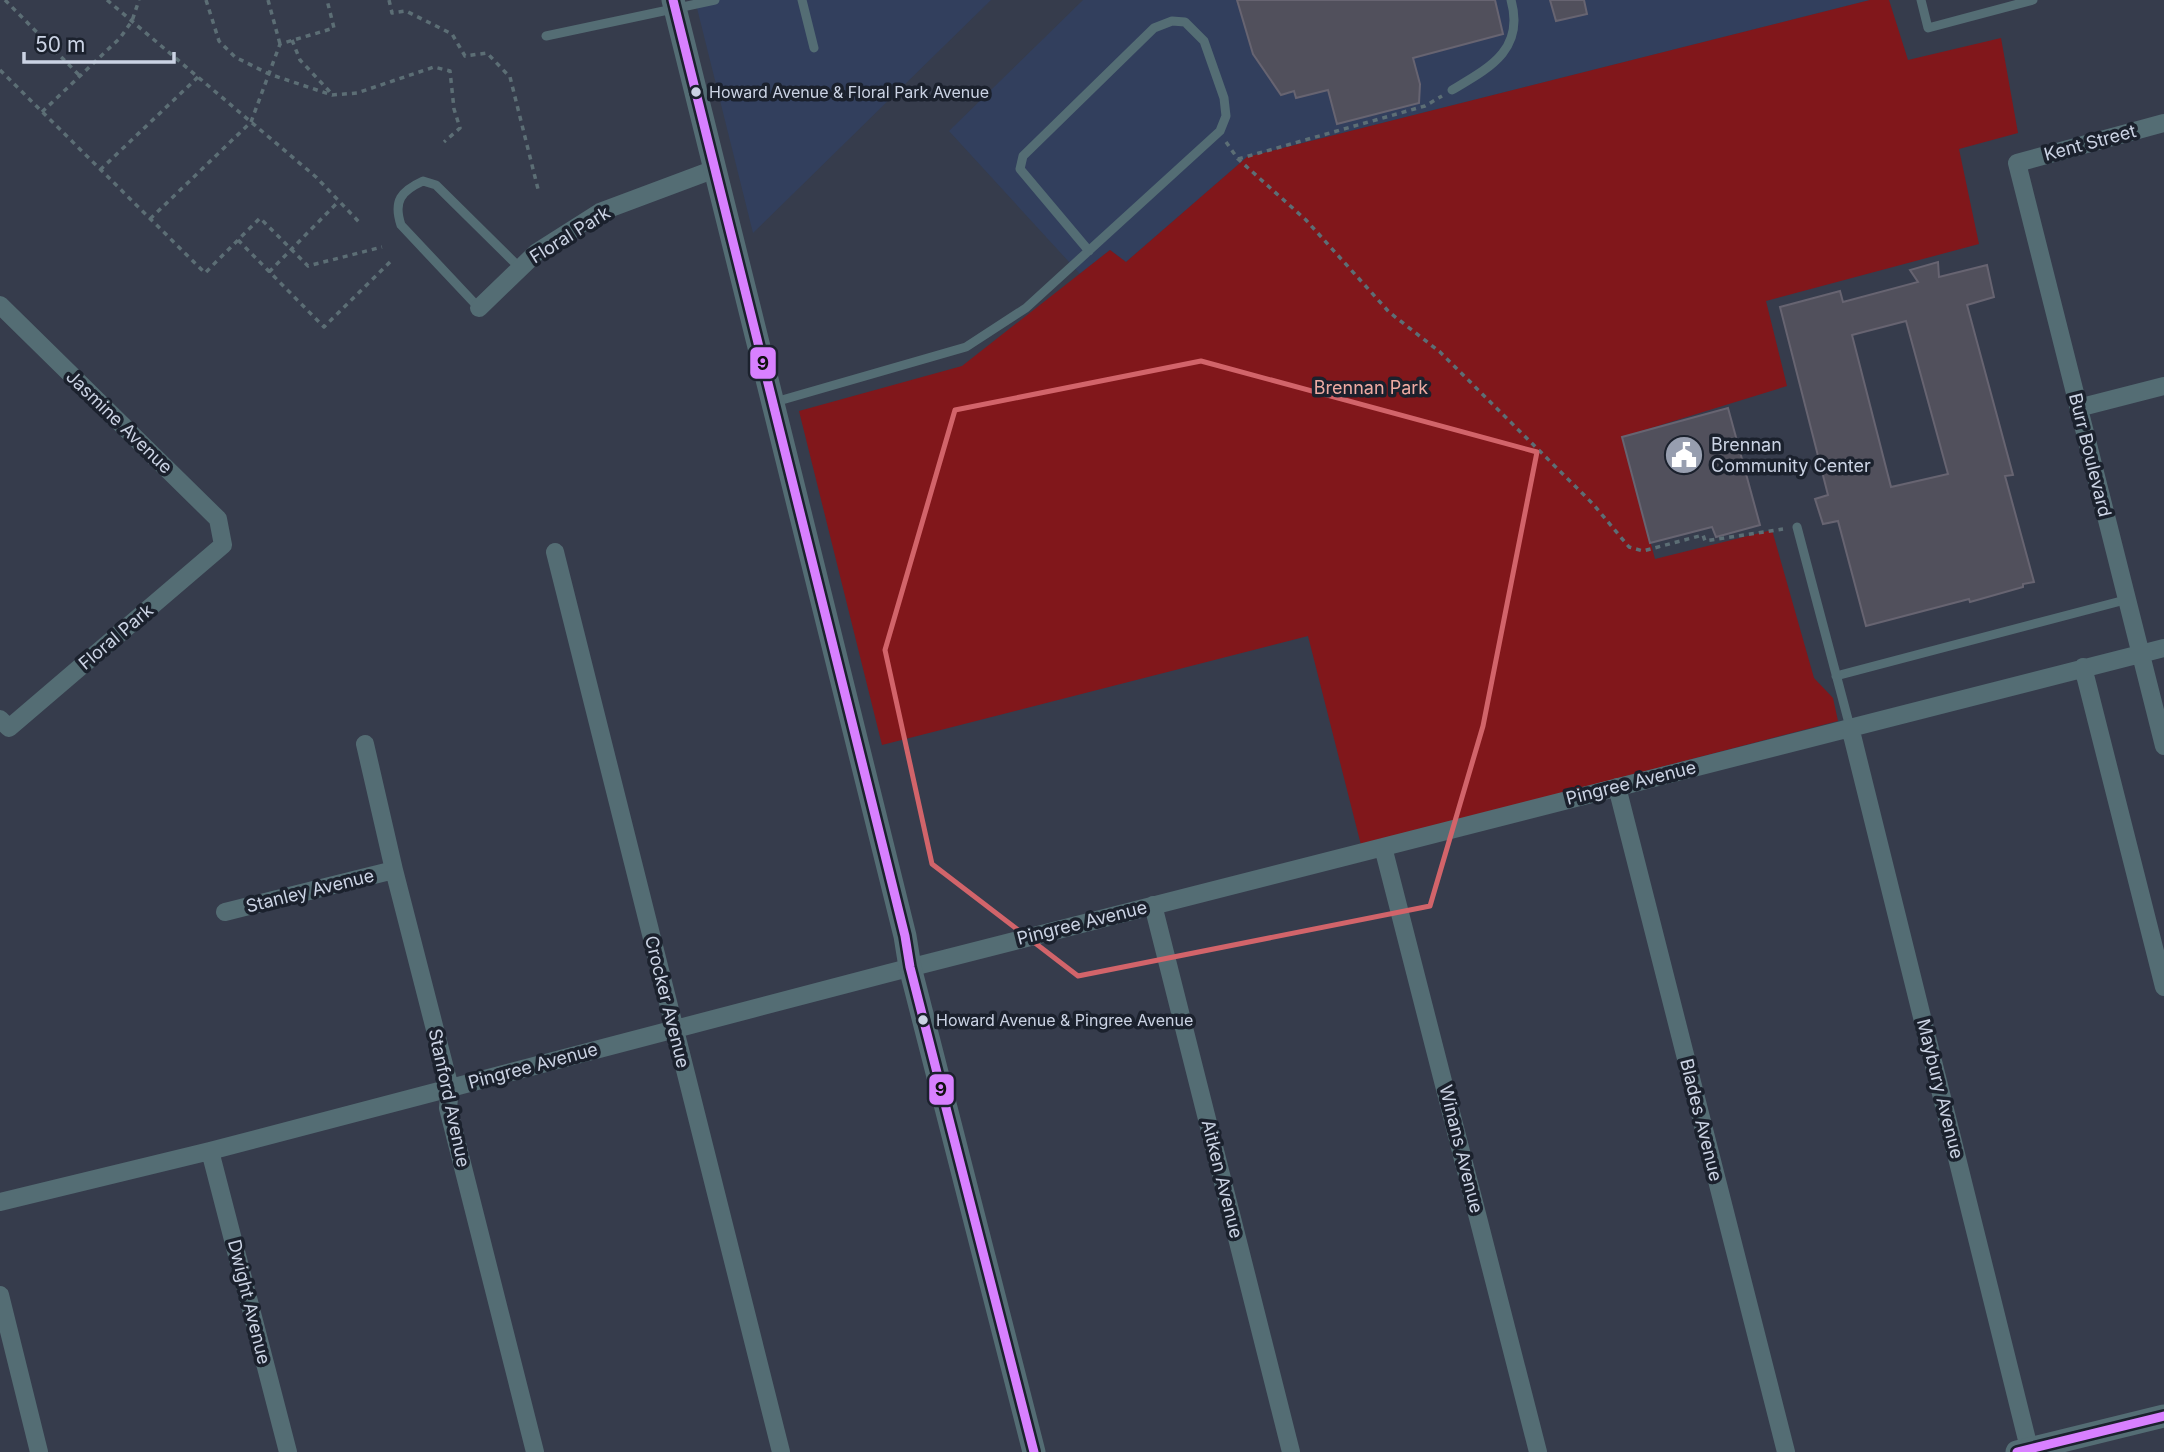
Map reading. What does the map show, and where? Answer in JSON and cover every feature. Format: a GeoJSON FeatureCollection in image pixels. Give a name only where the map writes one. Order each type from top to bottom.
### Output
{"type":"FeatureCollection","features":[{"type":"Feature","properties":{"kind":"street"},"geometry":{"type":"LineString","coordinates":[[674,5],[905,936],[910,967],[1034,1452]]}},
{"type":"Feature","properties":{"kind":"street","name":"Kent Street"},"geometry":{"type":"LineString","coordinates":[[2017,163],[2164,123]]}},
{"type":"Feature","properties":{"kind":"street","name":"Burr Boulevard"},"geometry":{"type":"LineString","coordinates":[[2017,163],[2125,600],[2164,746]]}},
{"type":"Feature","properties":{"kind":"street","name":"Floral Park"},"geometry":{"type":"LineString","coordinates":[[479,307],[537,252],[600,212],[715,169]]}},
{"type":"Feature","properties":{"kind":"street","name":"Jasmine Avenue"},"geometry":{"type":"LineString","coordinates":[[0,305],[218,519],[223,545]]}},
{"type":"Feature","properties":{"kind":"street"},"geometry":{"type":"LineString","coordinates":[[2078,408],[2164,386]]}},
{"type":"Feature","properties":{"kind":"street","name":"Floral Park"},"geometry":{"type":"LineString","coordinates":[[5,723],[223,545]]}},
{"type":"Feature","properties":{"kind":"street","name":"Crocker Avenue"},"geometry":{"type":"LineString","coordinates":[[555,552],[781,1452]]}},
{"type":"Feature","properties":{"kind":"street","name":"Pingree Avenue"},"geometry":{"type":"LineString","coordinates":[[0,1202],[210,1151],[910,967],[2164,648]]}},
{"type":"Feature","properties":{"kind":"street"},"geometry":{"type":"LineString","coordinates":[[2083,667],[2164,987]]}},
{"type":"Feature","properties":{"kind":"street","name":"Maybury Avenue"},"geometry":{"type":"LineString","coordinates":[[1850,727],[2025,1451]]}},
{"type":"Feature","properties":{"kind":"street","name":"Stanford Avenue"},"geometry":{"type":"LineString","coordinates":[[365,744],[450,1088],[448,1108],[535,1452]]}},
{"type":"Feature","properties":{"kind":"street","name":"Blades Avenue"},"geometry":{"type":"LineString","coordinates":[[1617,787],[1786,1452]]}},
{"type":"Feature","properties":{"kind":"street","name":"Winans Avenue"},"geometry":{"type":"LineString","coordinates":[[1383,846],[1538,1452]]}},
{"type":"Feature","properties":{"kind":"street","name":"Stanley Avenue"},"geometry":{"type":"LineString","coordinates":[[225,912],[394,870]]}},
{"type":"Feature","properties":{"kind":"street","name":"Aitken Avenue"},"geometry":{"type":"LineString","coordinates":[[1153,905],[1291,1452]]}},
{"type":"Feature","properties":{"kind":"street","name":"Dwight Avenue"},"geometry":{"type":"LineString","coordinates":[[210,1151],[288,1452]]}},
{"type":"Feature","properties":{"kind":"street"},"geometry":{"type":"LineString","coordinates":[[0,1295],[40,1452]]}},
{"type":"Feature","properties":{"kind":"street"},"geometry":{"type":"LineString","coordinates":[[2025,1451],[2164,1416]]}},
{"type":"Feature","properties":{"kind":"lane"},"geometry":{"type":"LineString","coordinates":[[546,36],[674,5],[715,0]]}},
{"type":"Feature","properties":{"kind":"lane"},"geometry":{"type":"LineString","coordinates":[[802,0],[814,48]]}},
{"type":"Feature","properties":{"kind":"lane"},"geometry":{"type":"LineString","coordinates":[[1452,90],[1488,69],[1510,45],[1515,14],[1511,0]]}},
{"type":"Feature","properties":{"kind":"lane"},"geometry":{"type":"LineString","coordinates":[[1921,0],[1928,28],[2033,0]]}},
{"type":"Feature","properties":{"kind":"lane"},"geometry":{"type":"LineString","coordinates":[[773,402],[966,347],[1026,308],[1089,251],[1220,131],[1226,116],[1224,98],[1203,41],[1185,22],[1172,21],[1154,28],[1023,156],[1020,169],[1089,251]]}},
{"type":"Feature","properties":{"kind":"lane"},"geometry":{"type":"LineString","coordinates":[[479,307],[401,225],[397,213],[399,198],[423,181],[436,185],[520,268]]}},
{"type":"Feature","properties":{"kind":"lane"},"geometry":{"type":"LineString","coordinates":[[1797,527],[1850,727]]}},
{"type":"Feature","properties":{"kind":"lane"},"geometry":{"type":"LineString","coordinates":[[1836,676],[2125,600]]}},
{"type":"Feature","properties":{"kind":"path"},"geometry":{"type":"LineString","coordinates":[[5,0],[80,76]]}},
{"type":"Feature","properties":{"kind":"path"},"geometry":{"type":"LineString","coordinates":[[107,0],[316,177],[360,223]]}},
{"type":"Feature","properties":{"kind":"path"},"geometry":{"type":"LineString","coordinates":[[42,112],[120,38],[132,21],[139,0]]}},
{"type":"Feature","properties":{"kind":"path"},"geometry":{"type":"LineString","coordinates":[[206,0],[219,41],[234,57],[269,75],[332,95],[357,93],[434,67],[450,71],[454,109],[460,128],[444,142]]}},
{"type":"Feature","properties":{"kind":"path"},"geometry":{"type":"LineString","coordinates":[[150,219],[251,122],[280,44],[268,0]]}},
{"type":"Feature","properties":{"kind":"path"},"geometry":{"type":"LineString","coordinates":[[280,44],[334,28],[327,0]]}},
{"type":"Feature","properties":{"kind":"path"},"geometry":{"type":"LineString","coordinates":[[389,0],[392,13],[406,11],[452,34],[465,56],[487,53],[510,77],[540,192]]}},
{"type":"Feature","properties":{"kind":"path"},"geometry":{"type":"LineString","coordinates":[[292,40],[300,60],[332,95]]}},
{"type":"Feature","properties":{"kind":"path"},"geometry":{"type":"LineString","coordinates":[[0,70],[205,273],[260,218],[308,266],[382,247]]}},
{"type":"Feature","properties":{"kind":"path"},"geometry":{"type":"LineString","coordinates":[[100,170],[198,77]]}},
{"type":"Feature","properties":{"kind":"path"},"geometry":{"type":"LineString","coordinates":[[1238,159],[1425,106],[1452,90]]}},
{"type":"Feature","properties":{"kind":"path"},"geometry":{"type":"LineString","coordinates":[[1220,131],[1238,159],[1306,219],[1389,312],[1440,352],[1592,503],[1629,547],[1643,551],[1703,535],[1705,541],[1797,527]]}},
{"type":"Feature","properties":{"kind":"path"},"geometry":{"type":"LineString","coordinates":[[269,272],[339,201]]}},
{"type":"Feature","properties":{"kind":"path"},"geometry":{"type":"LineString","coordinates":[[238,240],[324,327],[393,259]]}},
{"type":"Feature","properties":{"kind":"highlighted area"},"geometry":{"type":"Polygon","coordinates":[[[1201,361],[1537,452],[1483,726],[1430,906],[1078,976],[932,864],[885,650],[955,410],[1201,361]]]}},
{"type":"Feature","properties":{"kind":"shaded area"},"geometry":{"type":"Polygon","coordinates":[[[695,0],[991,0],[753,233],[695,0]]]}},
{"type":"Feature","properties":{"kind":"shaded area"},"geometry":{"type":"Polygon","coordinates":[[[1083,0],[1870,0],[1247,157],[1126,262],[1110,250],[1080,274],[949,131],[1083,0]]]}},
{"type":"Feature","properties":{"kind":"green space","name":"Brennan Park"},"geometry":{"type":"Polygon","coordinates":[[[1870,0],[1889,0],[1908,60],[2001,38],[2018,133],[1959,149],[1979,244],[1766,301],[1787,386],[1622,437],[1655,559],[1772,530],[1814,678],[1833,698],[1838,721],[1361,845],[1308,636],[882,745],[799,411],[962,366],[1110,250],[1126,262],[1247,157],[1870,0]]]}},
{"type":"Feature","properties":{"kind":"building"},"geometry":{"type":"Polygon","coordinates":[[[1237,0],[1495,0],[1503,34],[1413,58],[1420,84],[1419,103],[1337,124],[1328,90],[1296,98],[1294,91],[1281,95],[1253,54],[1237,0]]]}},
{"type":"Feature","properties":{"kind":"building"},"geometry":{"type":"Polygon","coordinates":[[[1550,0],[1584,0],[1587,14],[1556,21],[1550,0]]]}},
{"type":"Feature","properties":{"kind":"building","name":"Brennan Community Center"},"geometry":{"type":"Polygon","coordinates":[[[1938,262],[1939,277],[1987,265],[1994,297],[1967,305],[2013,475],[2005,476],[2034,582],[1970,602],[1969,599],[1866,626],[1838,521],[1823,524],[1815,499],[1828,495],[1780,307],[1840,291],[1843,302],[1918,282],[1910,270],[1938,262]],[[1906,321],[1852,335],[1891,487],[1948,474],[1906,321]]]}},
{"type":"Feature","properties":{"kind":"building"},"geometry":{"type":"Polygon","coordinates":[[[1728,408],[1760,525],[1716,537],[1712,527],[1650,543],[1622,437],[1728,408]]]}},
{"type":"Feature","properties":{"kind":"transit line","name":"9"},"geometry":{"type":"LineString","coordinates":[[673,0],[905,936],[910,967],[1034,1452]]}},
{"type":"Feature","properties":{"kind":"transit line","name":"9"},"geometry":{"type":"LineString","coordinates":[[2017,1452],[2164,1416]]}},
{"type":"Feature","properties":{"kind":"place","name":"Howard Avenue & Floral Park Avenue"},"geometry":{"type":"Point","coordinates":[696,92]}},
{"type":"Feature","properties":{"kind":"place","name":"Brennan Community Center"},"geometry":{"type":"Point","coordinates":[1684,455]}},
{"type":"Feature","properties":{"kind":"place","name":"Howard Avenue & Pingree Avenue"},"geometry":{"type":"Point","coordinates":[923,1020]}}]}
